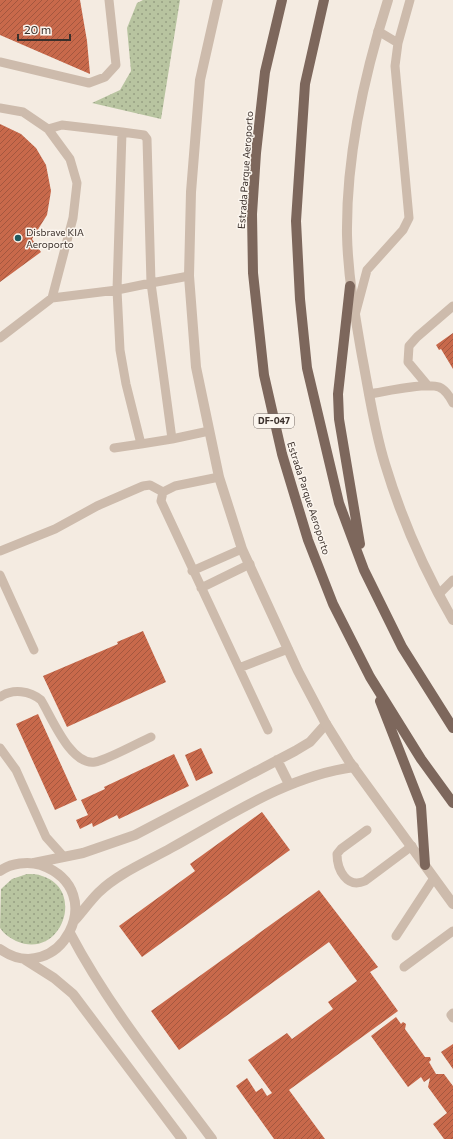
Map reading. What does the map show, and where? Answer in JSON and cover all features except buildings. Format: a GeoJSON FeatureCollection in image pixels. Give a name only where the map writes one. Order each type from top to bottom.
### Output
{"type":"FeatureCollection","features":[{"type":"Feature","properties":{"kind":"main road","name":"Estrada Parque Aeroporto"},"geometry":{"type":"LineString","coordinates":[[282,0],[265,72],[256,153],[252,214],[253,273],[264,375],[282,454],[308,540],[333,604],[370,677],[421,759],[453,803]]}},
{"type":"Feature","properties":{"kind":"main road"},"geometry":{"type":"LineString","coordinates":[[324,0],[305,84],[296,222],[300,298],[307,368],[339,503],[364,570],[402,647],[453,728]]}},
{"type":"Feature","properties":{"kind":"main road"},"geometry":{"type":"LineString","coordinates":[[350,286],[339,387],[338,419],[364,570]]}},
{"type":"Feature","properties":{"kind":"main road"},"geometry":{"type":"LineString","coordinates":[[370,677],[421,806],[425,865]]}},
{"type":"Feature","properties":{"kind":"street"},"geometry":{"type":"LineString","coordinates":[[218,0],[200,80],[191,192],[189,276],[196,367],[220,478],[242,549],[288,649],[326,724],[354,767],[453,904]]}},
{"type":"Feature","properties":{"kind":"street"},"geometry":{"type":"LineString","coordinates":[[388,0],[378,31],[357,127],[350,171],[347,234],[350,286],[369,394],[384,463],[410,532],[453,620]]}},
{"type":"Feature","properties":{"kind":"street"},"geometry":{"type":"LineString","coordinates":[[0,871],[17,864],[34,863],[83,853],[135,835],[310,742],[326,724]]}},
{"type":"Feature","properties":{"kind":"street"},"geometry":{"type":"LineString","coordinates":[[277,760],[289,784]]}},
{"type":"Feature","properties":{"kind":"street"},"geometry":{"type":"LineString","coordinates":[[24,959],[42,957],[58,948],[70,933],[75,920],[100,892],[126,874],[289,784],[334,770],[354,767]]}},
{"type":"Feature","properties":{"kind":"street"},"geometry":{"type":"LineString","coordinates":[[34,863],[52,870],[67,883],[75,901],[75,920]]}},
{"type":"Feature","properties":{"kind":"street"},"geometry":{"type":"LineString","coordinates":[[70,933],[84,960],[115,1008],[212,1139]]}},
{"type":"Feature","properties":{"kind":"street"},"geometry":{"type":"LineString","coordinates":[[0,949],[7,954],[24,959],[54,978],[73,994],[182,1139]]}},
{"type":"Feature","properties":{"kind":"lane"},"geometry":{"type":"LineString","coordinates":[[0,62],[89,83],[106,77],[116,65],[109,0]]}},
{"type":"Feature","properties":{"kind":"lane"},"geometry":{"type":"LineString","coordinates":[[355,316],[367,270],[403,230],[409,218],[395,66],[398,43],[410,0]]}},
{"type":"Feature","properties":{"kind":"lane"},"geometry":{"type":"LineString","coordinates":[[378,31],[398,43]]}},
{"type":"Feature","properties":{"kind":"lane"},"geometry":{"type":"LineString","coordinates":[[0,108],[23,112],[48,129],[70,159],[77,183],[73,218],[52,298]]}},
{"type":"Feature","properties":{"kind":"lane"},"geometry":{"type":"LineString","coordinates":[[48,129],[62,125],[144,135],[148,139],[146,144],[151,283],[172,439]]}},
{"type":"Feature","properties":{"kind":"lane"},"geometry":{"type":"LineString","coordinates":[[122,132],[117,290],[120,350],[126,384],[141,444]]}},
{"type":"Feature","properties":{"kind":"lane"},"geometry":{"type":"LineString","coordinates":[[0,338],[52,298],[117,290],[189,276]]}},
{"type":"Feature","properties":{"kind":"lane"},"geometry":{"type":"LineString","coordinates":[[428,386],[408,362],[409,346],[429,325],[453,306]]}},
{"type":"Feature","properties":{"kind":"lane"},"geometry":{"type":"LineString","coordinates":[[369,394],[428,386],[439,387],[448,394],[453,403]]}},
{"type":"Feature","properties":{"kind":"lane"},"geometry":{"type":"LineString","coordinates":[[114,448],[209,432]]}},
{"type":"Feature","properties":{"kind":"lane"},"geometry":{"type":"LineString","coordinates":[[163,492],[175,486],[220,478]]}},
{"type":"Feature","properties":{"kind":"lane"},"geometry":{"type":"LineString","coordinates":[[0,551],[55,529],[97,506],[143,486],[150,486],[163,492]]}},
{"type":"Feature","properties":{"kind":"lane"},"geometry":{"type":"LineString","coordinates":[[163,492],[161,501],[268,730]]}},
{"type":"Feature","properties":{"kind":"lane"},"geometry":{"type":"LineString","coordinates":[[192,570],[242,549]]}},
{"type":"Feature","properties":{"kind":"lane"},"geometry":{"type":"LineString","coordinates":[[201,588],[250,564]]}},
{"type":"Feature","properties":{"kind":"lane"},"geometry":{"type":"LineString","coordinates":[[0,575],[34,650]]}},
{"type":"Feature","properties":{"kind":"lane"},"geometry":{"type":"LineString","coordinates":[[439,594],[453,580]]}},
{"type":"Feature","properties":{"kind":"lane"},"geometry":{"type":"LineString","coordinates":[[239,668],[288,649]]}},
{"type":"Feature","properties":{"kind":"lane"},"geometry":{"type":"LineString","coordinates":[[0,697],[17,691],[35,695],[42,700],[72,754],[84,762],[95,762],[151,737]]}},
{"type":"Feature","properties":{"kind":"lane"},"geometry":{"type":"LineString","coordinates":[[0,748],[16,770],[46,837],[64,857]]}},
{"type":"Feature","properties":{"kind":"lane"},"geometry":{"type":"LineString","coordinates":[[367,830],[341,849],[337,854],[340,871],[345,878],[352,883],[358,884],[365,881],[412,846]]}},
{"type":"Feature","properties":{"kind":"lane"},"geometry":{"type":"LineString","coordinates":[[396,936],[434,878]]}},
{"type":"Feature","properties":{"kind":"lane"},"geometry":{"type":"LineString","coordinates":[[404,967],[453,931]]}},
{"type":"Feature","properties":{"kind":"lane"},"geometry":{"type":"LineString","coordinates":[[453,1013],[451,1015],[453,1018]]}},
{"type":"Feature","properties":{"kind":"green space"},"geometry":{"type":"Polygon","coordinates":[[[143,0],[180,0],[161,119],[92,103],[120,90],[131,71],[127,28],[137,3],[143,0]]]}},
{"type":"Feature","properties":{"kind":"green space"},"geometry":{"type":"Polygon","coordinates":[[[27,874],[40,875],[55,883],[63,894],[65,908],[63,921],[56,933],[46,941],[32,944],[16,941],[7,936],[0,928],[1,889],[12,879],[27,874]]]}},
{"type":"Feature","properties":{"kind":"place","name":"Disbrave KIA Aeroporto"},"geometry":{"type":"Point","coordinates":[18,238]}}]}
